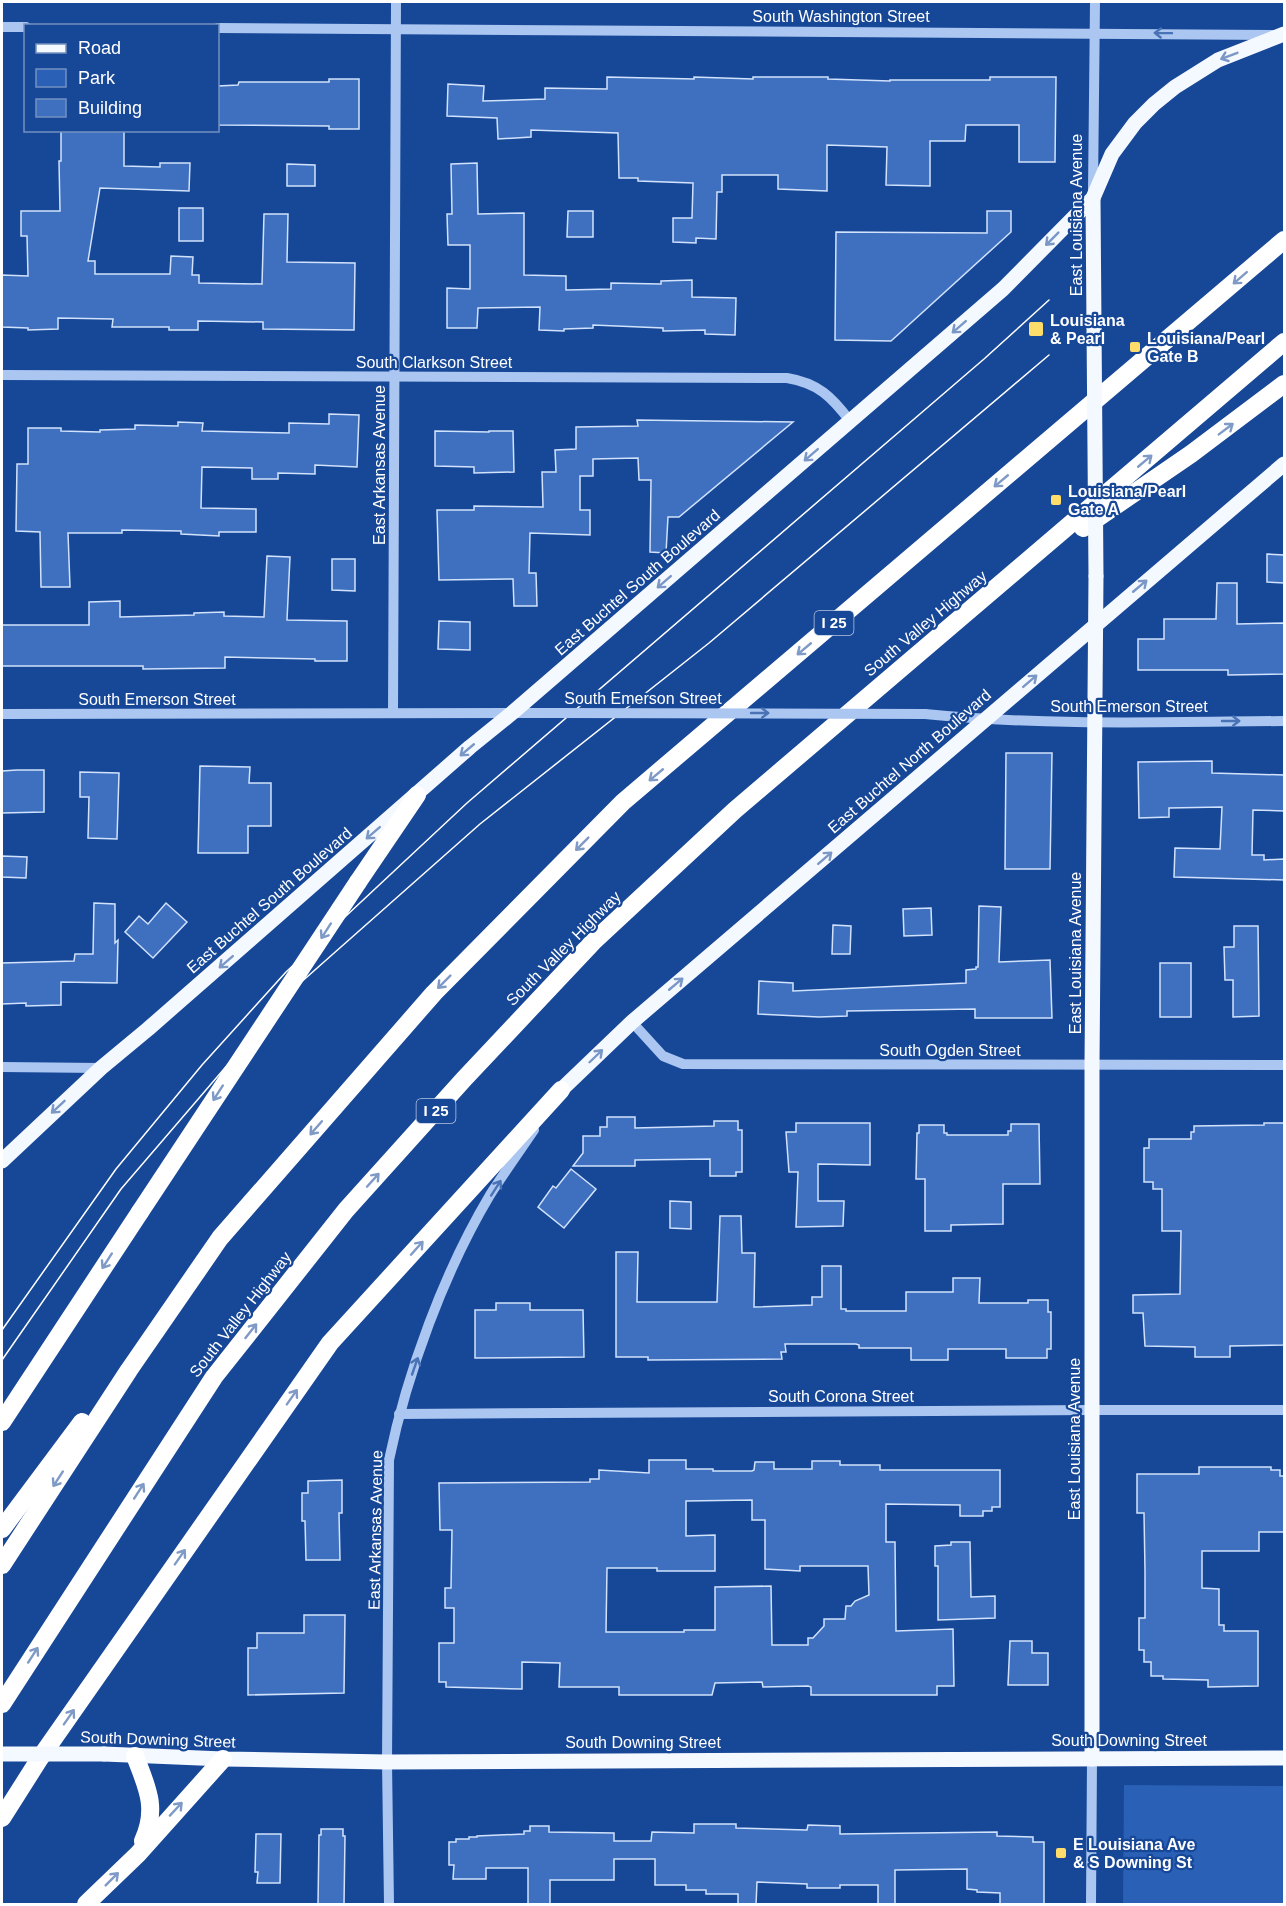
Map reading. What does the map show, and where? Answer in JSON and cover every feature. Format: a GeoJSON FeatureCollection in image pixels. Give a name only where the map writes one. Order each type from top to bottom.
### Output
{"type":"FeatureCollection","features":[{"type":"Feature","properties":{"kind":"highway","name":"I 25"},"geometry":{"type":"LineString","coordinates":[[2,1565],[129,1370],[220,1238],[434,993],[623,802],[1284,240]]}},
{"type":"Feature","properties":{"kind":"highway","name":"South Valley Highway"},"geometry":{"type":"LineString","coordinates":[[2,1704],[214,1377],[346,1210],[464,1079],[593,942],[735,810],[1284,342]]}},
{"type":"Feature","properties":{"kind":"highway"},"geometry":{"type":"LineString","coordinates":[[972,608],[1068,538],[1191,454],[1284,384]]}},
{"type":"Feature","properties":{"kind":"highway"},"geometry":{"type":"LineString","coordinates":[[2,1422],[417,795]]}},
{"type":"Feature","properties":{"kind":"highway"},"geometry":{"type":"LineString","coordinates":[[2,1818],[46,1748],[330,1343],[561,1090]]}},
{"type":"Feature","properties":{"kind":"highway"},"geometry":{"type":"LineString","coordinates":[[2,1529],[220,1238]]}},
{"type":"Feature","properties":{"kind":"highway"},"geometry":{"type":"LineString","coordinates":[[135,1756],[149,1792],[151,1810],[148,1830],[138,1854]]}},
{"type":"Feature","properties":{"kind":"highway"},"geometry":{"type":"LineString","coordinates":[[86,1905],[138,1854],[223,1759]]}},
{"type":"Feature","properties":{"kind":"main road","name":"East Buchtel South Boulevard"},"geometry":{"type":"LineString","coordinates":[[2,1161],[101,1068],[1003,289],[1093,198],[1112,154],[1134,123],[1154,104],[1218,60],[1284,34]]}},
{"type":"Feature","properties":{"kind":"main road","name":"East Louisiana Avenue"},"geometry":{"type":"LineString","coordinates":[[1092,1759],[1092,1065],[1096,624],[1093,198]]}},
{"type":"Feature","properties":{"kind":"main road","name":"East Buchtel North Boulevard"},"geometry":{"type":"LineString","coordinates":[[561,1090],[632,1022],[1284,464]]}},
{"type":"Feature","properties":{"kind":"main road","name":"South Downing Street"},"geometry":{"type":"LineString","coordinates":[[2,1754],[104,1754],[223,1759],[387,1761],[1284,1758]]}},
{"type":"Feature","properties":{"kind":"street","name":"East Arkansas Avenue"},"geometry":{"type":"LineString","coordinates":[[393,713],[396,2]]}},
{"type":"Feature","properties":{"kind":"street","name":"East Louisiana Avenue"},"geometry":{"type":"LineString","coordinates":[[1093,198],[1095,2]]}},
{"type":"Feature","properties":{"kind":"street"},"geometry":{"type":"LineString","coordinates":[[2,27],[24,27]]}},
{"type":"Feature","properties":{"kind":"street","name":"South Washington Street"},"geometry":{"type":"LineString","coordinates":[[219,28],[1284,34]]}},
{"type":"Feature","properties":{"kind":"street","name":"South Clarkson Street"},"geometry":{"type":"LineString","coordinates":[[2,375],[787,378],[804,381],[818,388],[850,421]]}},
{"type":"Feature","properties":{"kind":"street","name":"South Emerson Street"},"geometry":{"type":"LineString","coordinates":[[2,714],[925,714],[985,719],[1095,722],[1284,721]]}},
{"type":"Feature","properties":{"kind":"street","name":"South Ogden Street"},"geometry":{"type":"LineString","coordinates":[[632,1022],[663,1056],[683,1064],[1284,1065]]}},
{"type":"Feature","properties":{"kind":"street"},"geometry":{"type":"LineString","coordinates":[[2,1067],[101,1068]]}},
{"type":"Feature","properties":{"kind":"street","name":"East Arkansas Avenue"},"geometry":{"type":"LineString","coordinates":[[389,1905],[387,1761],[389,1460],[399,1414],[432,1317],[467,1238],[490,1195],[561,1090]]}},
{"type":"Feature","properties":{"kind":"street","name":"South Corona Street"},"geometry":{"type":"LineString","coordinates":[[399,1414],[1284,1410]]}},
{"type":"Feature","properties":{"kind":"street","name":"East Louisiana Avenue"},"geometry":{"type":"LineString","coordinates":[[1091,1905],[1092,1759]]}},
{"type":"Feature","properties":{"kind":"green space"},"geometry":{"type":"Polygon","coordinates":[[[1124,1785],[1284,1786],[1284,1904],[1123,1904],[1124,1785]]]}},
{"type":"Feature","properties":{"kind":"building"},"geometry":{"type":"Polygon","coordinates":[[[607,77],[753,79],[753,77],[828,77],[828,79],[890,81],[1056,77],[1055,162],[1019,162],[1019,125],[966,125],[965,141],[930,141],[930,186],[886,185],[887,147],[827,145],[827,191],[778,189],[778,175],[722,175],[722,192],[717,192],[716,239],[696,238],[696,243],[673,242],[673,218],[692,218],[693,183],[619,178],[618,133],[531,130],[531,137],[498,139],[497,118],[447,116],[448,84],[484,86],[483,101],[545,99],[545,88],[607,89],[607,77]]]}},
{"type":"Feature","properties":{"kind":"building"},"geometry":{"type":"Polygon","coordinates":[[[329,79],[359,79],[359,129],[329,129],[329,126],[219,125],[219,86],[238,85],[239,82],[329,82],[329,79]]]}},
{"type":"Feature","properties":{"kind":"building"},"geometry":{"type":"Polygon","coordinates":[[[61,132],[124,132],[124,166],[160,167],[160,163],[190,163],[189,191],[100,188],[88,261],[95,261],[95,274],[170,274],[171,256],[193,257],[192,275],[199,275],[199,283],[262,284],[264,214],[288,214],[287,262],[355,263],[354,330],[263,329],[263,322],[198,321],[198,330],[169,330],[169,327],[112,327],[113,319],[58,318],[58,329],[28,330],[28,328],[2,327],[2,275],[28,276],[27,236],[21,236],[21,211],[60,211],[59,161],[61,161],[61,132]]]}},
{"type":"Feature","properties":{"kind":"building"},"geometry":{"type":"Polygon","coordinates":[[[477,163],[478,214],[524,213],[524,275],[566,276],[566,290],[611,289],[611,283],[661,284],[661,281],[692,280],[692,297],[736,298],[735,335],[705,334],[705,330],[663,331],[663,328],[593,325],[593,328],[564,329],[564,331],[539,330],[540,307],[478,308],[477,328],[447,328],[447,288],[470,289],[470,245],[448,245],[447,214],[452,214],[451,164],[477,163]]]}},
{"type":"Feature","properties":{"kind":"building"},"geometry":{"type":"Polygon","coordinates":[[[287,164],[315,165],[315,186],[287,186],[287,164]]]}},
{"type":"Feature","properties":{"kind":"building"},"geometry":{"type":"Polygon","coordinates":[[[179,208],[203,208],[203,241],[179,241],[179,208]]]}},
{"type":"Feature","properties":{"kind":"building"},"geometry":{"type":"Polygon","coordinates":[[[568,211],[593,211],[593,237],[567,237],[568,211]]]}},
{"type":"Feature","properties":{"kind":"building"},"geometry":{"type":"Polygon","coordinates":[[[987,211],[1011,211],[1011,232],[891,341],[835,340],[836,232],[987,233],[987,211]]]}},
{"type":"Feature","properties":{"kind":"building"},"geometry":{"type":"Polygon","coordinates":[[[329,414],[359,415],[357,467],[315,465],[315,474],[278,473],[278,479],[252,479],[252,468],[202,467],[201,508],[256,509],[256,532],[219,532],[219,536],[181,534],[181,531],[122,530],[122,533],[68,533],[70,587],[41,587],[40,532],[16,531],[17,464],[28,464],[28,428],[61,428],[61,431],[100,432],[100,430],[135,429],[135,425],[178,426],[178,422],[203,423],[202,431],[289,433],[289,423],[329,424],[329,414]]]}},
{"type":"Feature","properties":{"kind":"building"},"geometry":{"type":"Polygon","coordinates":[[[637,420],[793,422],[679,517],[668,517],[666,553],[650,552],[651,480],[639,480],[638,458],[593,459],[593,476],[580,476],[580,510],[590,510],[590,535],[530,533],[529,573],[536,573],[537,606],[514,606],[513,579],[439,580],[437,510],[474,510],[474,506],[543,507],[542,472],[556,472],[555,450],[576,449],[576,427],[638,426],[637,420]]]}},
{"type":"Feature","properties":{"kind":"building"},"geometry":{"type":"Polygon","coordinates":[[[435,431],[513,431],[514,472],[474,473],[474,467],[435,466],[435,431]]]}},
{"type":"Feature","properties":{"kind":"building"},"geometry":{"type":"Polygon","coordinates":[[[1267,554],[1284,555],[1284,583],[1267,582],[1267,554]]]}},
{"type":"Feature","properties":{"kind":"building"},"geometry":{"type":"Polygon","coordinates":[[[267,556],[290,557],[287,620],[347,621],[347,661],[225,657],[225,668],[2,666],[2,625],[89,625],[89,602],[120,601],[120,617],[224,612],[224,616],[264,617],[267,556]]]}},
{"type":"Feature","properties":{"kind":"building"},"geometry":{"type":"Polygon","coordinates":[[[332,559],[355,559],[355,591],[332,590],[332,559]]]}},
{"type":"Feature","properties":{"kind":"building"},"geometry":{"type":"Polygon","coordinates":[[[1217,583],[1237,583],[1237,624],[1284,623],[1284,674],[1228,675],[1228,670],[1138,670],[1138,639],[1164,639],[1164,619],[1216,619],[1217,583]]]}},
{"type":"Feature","properties":{"kind":"building"},"geometry":{"type":"Polygon","coordinates":[[[439,621],[470,622],[470,650],[438,649],[439,621]]]}},
{"type":"Feature","properties":{"kind":"building"},"geometry":{"type":"Polygon","coordinates":[[[1006,753],[1052,753],[1050,869],[1005,869],[1006,753]]]}},
{"type":"Feature","properties":{"kind":"building"},"geometry":{"type":"Polygon","coordinates":[[[1212,761],[1212,773],[1284,775],[1284,811],[1253,810],[1252,855],[1264,855],[1264,860],[1284,859],[1284,880],[1174,877],[1175,848],[1220,849],[1222,807],[1169,808],[1169,817],[1139,818],[1138,762],[1212,761]]]}},
{"type":"Feature","properties":{"kind":"building"},"geometry":{"type":"Polygon","coordinates":[[[200,766],[250,767],[249,783],[271,783],[271,826],[248,826],[248,853],[198,853],[200,766]]]}},
{"type":"Feature","properties":{"kind":"building"},"geometry":{"type":"Polygon","coordinates":[[[44,770],[44,812],[2,813],[2,771],[44,770]]]}},
{"type":"Feature","properties":{"kind":"building"},"geometry":{"type":"Polygon","coordinates":[[[80,772],[119,773],[117,839],[88,838],[89,797],[80,797],[80,772]]]}},
{"type":"Feature","properties":{"kind":"building"},"geometry":{"type":"Polygon","coordinates":[[[2,856],[27,857],[26,878],[2,877],[2,856]]]}},
{"type":"Feature","properties":{"kind":"building"},"geometry":{"type":"Polygon","coordinates":[[[94,903],[115,904],[115,943],[118,940],[117,983],[61,982],[61,1005],[2,1004],[2,963],[74,961],[75,954],[93,954],[94,903]]]}},
{"type":"Feature","properties":{"kind":"building"},"geometry":{"type":"Polygon","coordinates":[[[166,903],[187,922],[153,958],[125,932],[139,916],[148,924],[166,903]]]}},
{"type":"Feature","properties":{"kind":"building"},"geometry":{"type":"Polygon","coordinates":[[[979,906],[1001,907],[999,962],[1050,960],[1052,1018],[975,1018],[975,1009],[847,1011],[847,1016],[819,1017],[758,1014],[759,981],[793,983],[793,991],[966,983],[966,970],[978,967],[979,906]]]}},
{"type":"Feature","properties":{"kind":"building"},"geometry":{"type":"Polygon","coordinates":[[[931,908],[932,935],[904,936],[903,909],[931,908]]]}},
{"type":"Feature","properties":{"kind":"building"},"geometry":{"type":"Polygon","coordinates":[[[833,925],[851,926],[850,954],[832,954],[833,925]]]}},
{"type":"Feature","properties":{"kind":"building"},"geometry":{"type":"Polygon","coordinates":[[[1234,926],[1258,926],[1259,1016],[1233,1017],[1233,980],[1225,980],[1224,947],[1234,947],[1234,926]]]}},
{"type":"Feature","properties":{"kind":"building"},"geometry":{"type":"Polygon","coordinates":[[[1160,963],[1191,963],[1191,1017],[1160,1017],[1160,963]]]}},
{"type":"Feature","properties":{"kind":"building"},"geometry":{"type":"Polygon","coordinates":[[[607,1117],[635,1117],[635,1128],[714,1126],[714,1121],[738,1121],[738,1130],[742,1130],[742,1172],[736,1172],[736,1176],[710,1176],[710,1159],[635,1160],[635,1166],[573,1166],[583,1153],[583,1136],[600,1136],[600,1127],[607,1127],[607,1117]]]}},
{"type":"Feature","properties":{"kind":"building"},"geometry":{"type":"Polygon","coordinates":[[[796,1123],[870,1123],[870,1165],[818,1164],[818,1201],[844,1201],[843,1226],[796,1227],[798,1172],[789,1172],[786,1132],[796,1132],[796,1123]]]}},
{"type":"Feature","properties":{"kind":"building"},"geometry":{"type":"Polygon","coordinates":[[[1264,1123],[1284,1123],[1284,1345],[1230,1346],[1230,1357],[1195,1357],[1195,1347],[1145,1346],[1143,1313],[1133,1313],[1133,1295],[1180,1294],[1181,1231],[1162,1231],[1162,1189],[1153,1189],[1153,1182],[1144,1182],[1144,1148],[1149,1148],[1149,1139],[1191,1139],[1194,1126],[1264,1125],[1264,1123]]]}},
{"type":"Feature","properties":{"kind":"building"},"geometry":{"type":"Polygon","coordinates":[[[1011,1124],[1039,1124],[1040,1184],[1003,1184],[1003,1224],[951,1225],[951,1231],[925,1231],[925,1179],[916,1179],[919,1125],[944,1125],[944,1133],[947,1135],[1008,1135],[1008,1131],[1011,1131],[1011,1124]]]}},
{"type":"Feature","properties":{"kind":"building"},"geometry":{"type":"Polygon","coordinates":[[[571,1169],[596,1189],[564,1228],[538,1207],[553,1186],[556,1188],[571,1169]]]}},
{"type":"Feature","properties":{"kind":"building"},"geometry":{"type":"Polygon","coordinates":[[[670,1201],[691,1202],[691,1229],[670,1228],[670,1201]]]}},
{"type":"Feature","properties":{"kind":"building"},"geometry":{"type":"Polygon","coordinates":[[[720,1216],[741,1216],[742,1253],[755,1253],[754,1307],[812,1305],[812,1297],[822,1297],[822,1266],[841,1266],[841,1309],[846,1309],[846,1311],[906,1311],[906,1292],[953,1292],[953,1278],[980,1278],[979,1303],[1028,1303],[1028,1300],[1048,1300],[1048,1312],[1051,1312],[1051,1349],[1047,1349],[1047,1358],[1006,1358],[1006,1349],[948,1349],[948,1360],[911,1360],[911,1348],[859,1348],[856,1344],[785,1344],[786,1352],[781,1352],[782,1359],[648,1360],[648,1357],[616,1357],[616,1252],[638,1252],[637,1302],[717,1302],[720,1216]]]}},
{"type":"Feature","properties":{"kind":"building"},"geometry":{"type":"Polygon","coordinates":[[[496,1303],[530,1303],[530,1310],[583,1310],[584,1357],[475,1358],[475,1310],[496,1310],[496,1303]]]}},
{"type":"Feature","properties":{"kind":"building"},"geometry":{"type":"Polygon","coordinates":[[[649,1460],[686,1460],[686,1469],[713,1469],[713,1471],[752,1471],[755,1462],[774,1462],[774,1469],[812,1469],[812,1461],[840,1461],[840,1465],[880,1465],[880,1470],[1000,1470],[1000,1507],[992,1507],[992,1511],[983,1511],[983,1516],[960,1516],[960,1505],[886,1504],[886,1542],[895,1542],[896,1631],[953,1629],[954,1686],[937,1686],[937,1695],[811,1695],[811,1687],[808,1686],[763,1687],[762,1682],[715,1683],[712,1695],[619,1695],[619,1687],[559,1687],[560,1663],[522,1662],[522,1689],[446,1687],[446,1682],[439,1682],[439,1643],[454,1643],[454,1608],[445,1608],[445,1588],[451,1588],[452,1530],[440,1530],[439,1483],[590,1482],[590,1479],[599,1479],[599,1470],[649,1473],[649,1460]],[[752,1500],[686,1501],[686,1536],[715,1535],[715,1571],[607,1568],[606,1632],[715,1630],[715,1587],[771,1586],[772,1645],[808,1645],[808,1638],[813,1638],[824,1626],[824,1619],[845,1619],[846,1606],[851,1606],[855,1601],[869,1595],[868,1566],[800,1566],[800,1571],[765,1569],[765,1520],[752,1520],[752,1500]]]}},
{"type":"Feature","properties":{"kind":"building"},"geometry":{"type":"Polygon","coordinates":[[[1199,1467],[1271,1467],[1271,1470],[1280,1470],[1280,1476],[1284,1476],[1284,1532],[1259,1532],[1259,1551],[1202,1551],[1202,1588],[1219,1589],[1219,1625],[1224,1625],[1224,1631],[1258,1631],[1258,1686],[1208,1687],[1208,1680],[1163,1679],[1163,1676],[1151,1676],[1151,1662],[1144,1662],[1144,1650],[1139,1650],[1139,1618],[1145,1618],[1145,1571],[1144,1513],[1137,1513],[1137,1474],[1199,1474],[1199,1467]]]}},
{"type":"Feature","properties":{"kind":"building"},"geometry":{"type":"Polygon","coordinates":[[[342,1480],[342,1513],[339,1513],[340,1560],[306,1560],[302,1493],[308,1493],[308,1481],[342,1480]]]}},
{"type":"Feature","properties":{"kind":"building"},"geometry":{"type":"Polygon","coordinates":[[[951,1542],[970,1542],[971,1597],[995,1596],[995,1618],[938,1620],[938,1566],[935,1566],[935,1546],[951,1545],[951,1542]]]}},
{"type":"Feature","properties":{"kind":"building"},"geometry":{"type":"Polygon","coordinates":[[[304,1615],[345,1615],[344,1693],[248,1695],[248,1648],[257,1648],[257,1633],[304,1633],[304,1615]]]}},
{"type":"Feature","properties":{"kind":"building"},"geometry":{"type":"Polygon","coordinates":[[[1010,1641],[1032,1641],[1032,1653],[1048,1653],[1048,1685],[1008,1685],[1010,1641]]]}},
{"type":"Feature","properties":{"kind":"building"},"geometry":{"type":"Polygon","coordinates":[[[694,1824],[736,1824],[736,1828],[807,1830],[808,1825],[840,1826],[840,1834],[997,1832],[997,1836],[1033,1837],[1033,1842],[1044,1842],[1044,1905],[1000,1905],[1000,1893],[967,1889],[967,1869],[895,1870],[895,1905],[878,1905],[878,1885],[807,1888],[807,1884],[757,1882],[756,1905],[738,1905],[738,1894],[706,1894],[706,1890],[686,1890],[686,1885],[655,1885],[655,1859],[614,1859],[614,1880],[550,1880],[550,1905],[528,1905],[528,1868],[486,1868],[486,1879],[453,1879],[454,1865],[449,1865],[449,1842],[477,1836],[524,1834],[524,1831],[530,1831],[530,1826],[549,1826],[549,1832],[614,1833],[614,1841],[651,1841],[652,1832],[694,1833],[694,1824]]]}},
{"type":"Feature","properties":{"kind":"building"},"geometry":{"type":"Polygon","coordinates":[[[321,1829],[343,1829],[343,1836],[345,1836],[344,1905],[318,1905],[321,1829]]]}},
{"type":"Feature","properties":{"kind":"building"},"geometry":{"type":"Polygon","coordinates":[[[256,1834],[281,1834],[280,1883],[257,1883],[256,1834]]]}},
{"type":"Feature","properties":{"kind":"tram line"},"geometry":{"type":"LineString","coordinates":[[2,1330],[116,1169],[202,1065],[286,972],[467,803],[984,359],[1049,300]]}},
{"type":"Feature","properties":{"kind":"tram line"},"geometry":{"type":"LineString","coordinates":[[2,1360],[121,1189],[290,992],[480,824],[709,643],[1049,355]]}},
{"type":"Feature","properties":{"kind":"place","name":"Louisiana & Pearl"},"geometry":{"type":"Point","coordinates":[1036,329]}},
{"type":"Feature","properties":{"kind":"place","name":"Louisiana/Pearl Gate B"},"geometry":{"type":"Point","coordinates":[1135,347]}},
{"type":"Feature","properties":{"kind":"place","name":"Louisiana/Pearl Gate A"},"geometry":{"type":"Point","coordinates":[1056,500]}},
{"type":"Feature","properties":{"kind":"place","name":"E Louisiana Ave & S Downing St"},"geometry":{"type":"Point","coordinates":[1061,1853]}}]}
